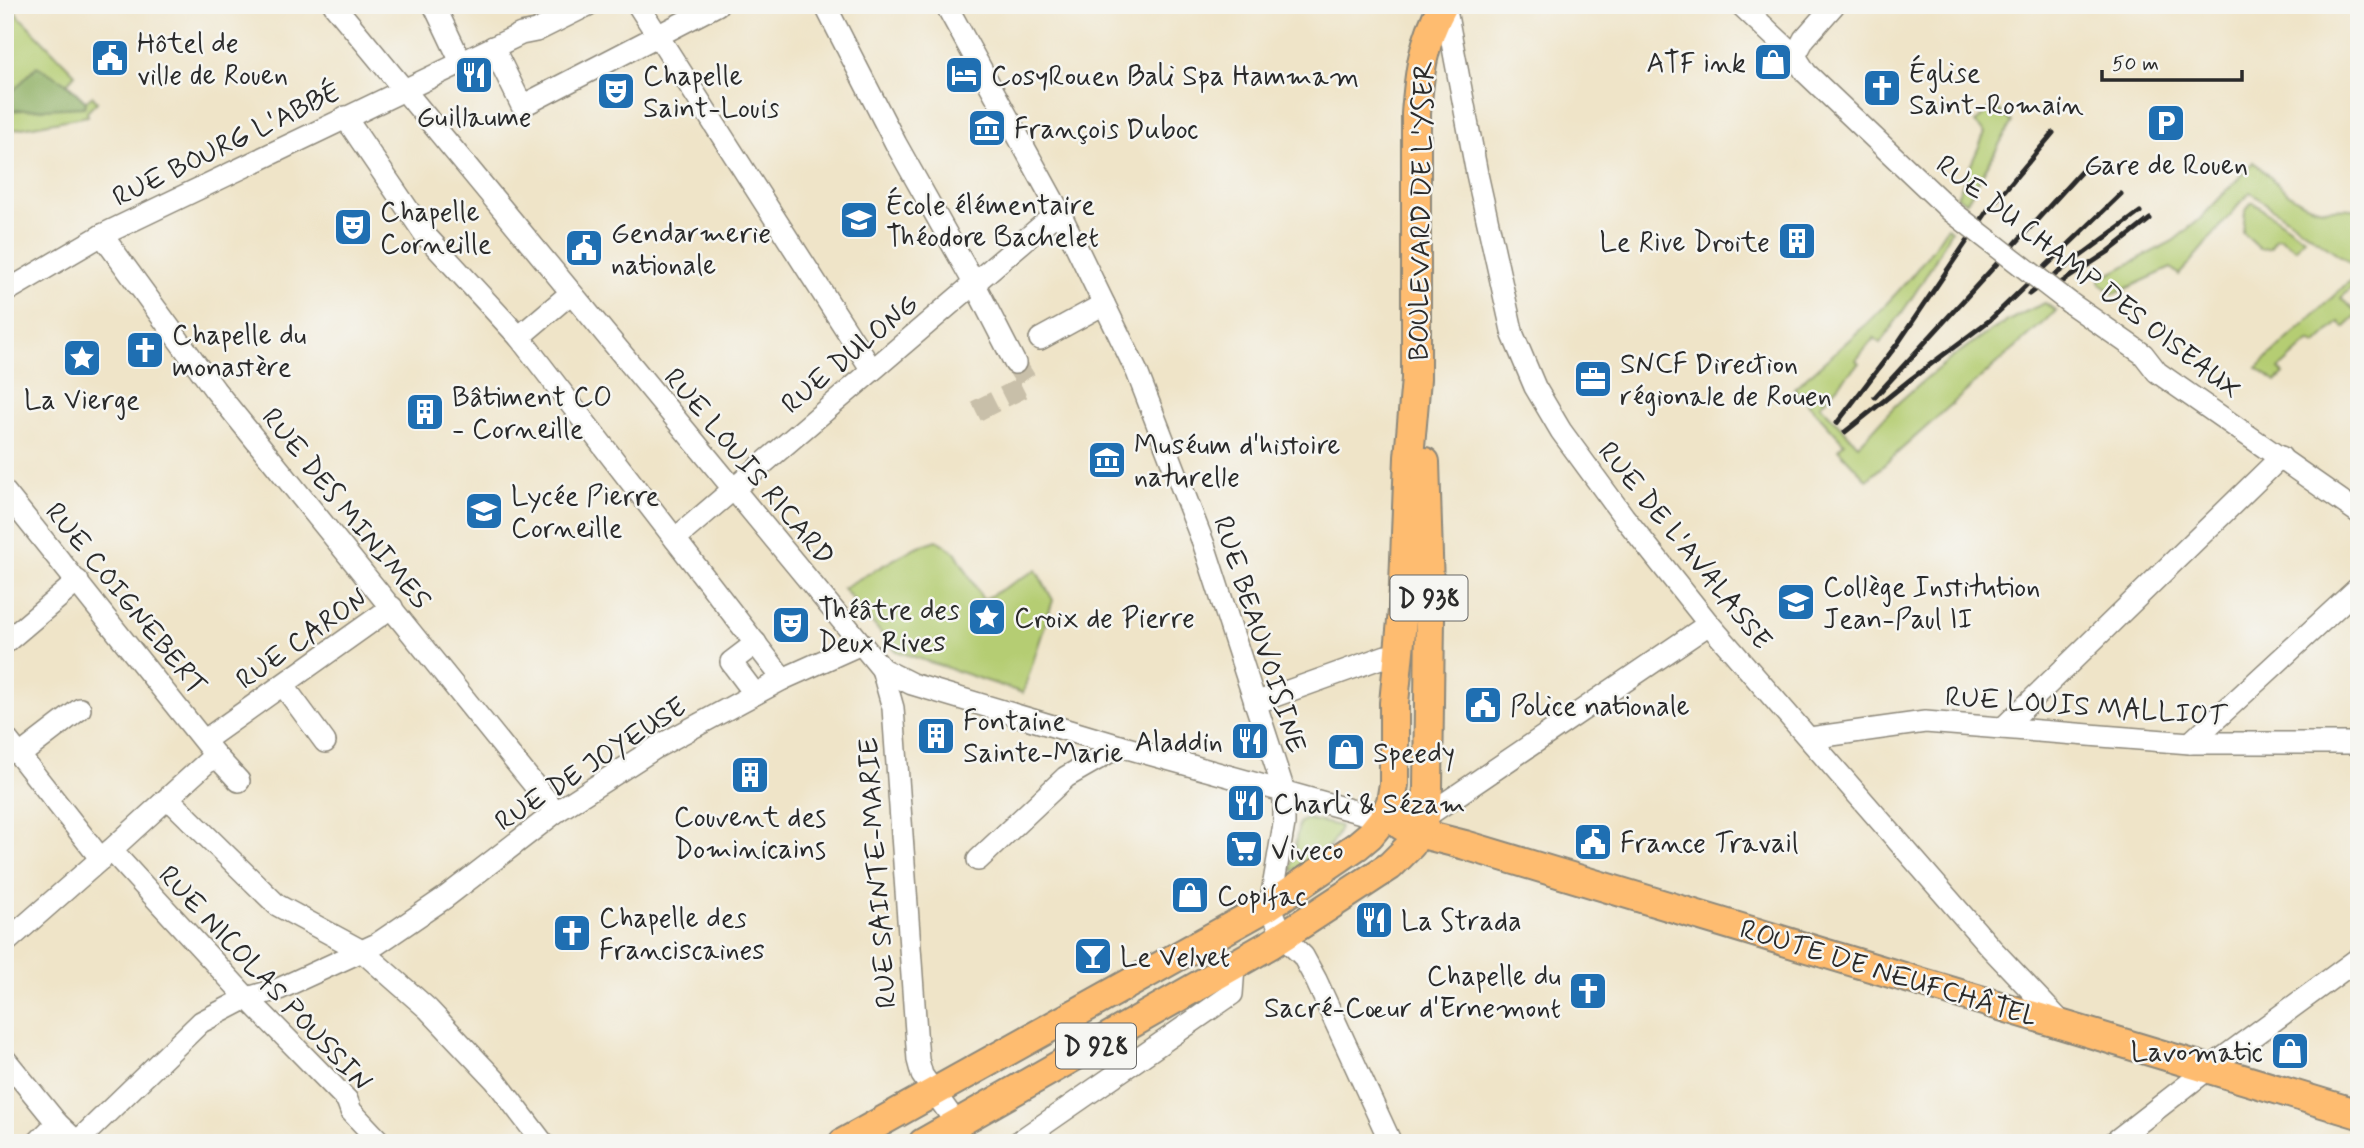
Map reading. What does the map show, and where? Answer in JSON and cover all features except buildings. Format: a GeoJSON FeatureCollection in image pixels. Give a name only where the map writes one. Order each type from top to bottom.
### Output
{"type":"FeatureCollection","features":[{"type":"Feature","properties":{"kind":"main road","name":"BOULEVARD DE L'YSER"},"geometry":{"type":"LineString","coordinates":[[1383,819],[1391,802],[1394,772],[1394,703],[1403,610],[1409,457],[1416,379],[1416,114],[1419,72],[1426,41],[1444,5]]}},
{"type":"Feature","properties":{"kind":"main road","name":"BOULEVARD DE L'YSER"},"geometry":{"type":"LineString","coordinates":[[1416,379],[1425,456],[1430,618],[1428,788],[1421,825]]}},
{"type":"Feature","properties":{"kind":"main road","name":"ROUTE DE NEUFCHÂTEL"},"geometry":{"type":"LineString","coordinates":[[1383,819],[1421,825],[1465,845],[2359,1114]]}},
{"type":"Feature","properties":{"kind":"main road","name":"D 928"},"geometry":{"type":"LineString","coordinates":[[843,1143],[929,1084],[1269,905],[1357,846],[1383,819]]}},
{"type":"Feature","properties":{"kind":"main road","name":"D 928"},"geometry":{"type":"LineString","coordinates":[[923,1143],[1283,937],[1396,862],[1421,825]]}},
{"type":"Feature","properties":{"kind":"street","name":"RUE LOUIS RICARD"},"geometry":{"type":"LineString","coordinates":[[334,5],[882,669],[912,684],[1383,819]]}},
{"type":"Feature","properties":{"kind":"street"},"geometry":{"type":"LineString","coordinates":[[434,5],[522,106],[717,5]]}},
{"type":"Feature","properties":{"kind":"street","name":"RUE BOURG L'ABBÉ"},"geometry":{"type":"LineString","coordinates":[[5,292],[102,234],[477,54],[521,34],[536,32],[587,5]]}},
{"type":"Feature","properties":{"kind":"street"},"geometry":{"type":"LineString","coordinates":[[638,5],[872,370]]}},
{"type":"Feature","properties":{"kind":"street"},"geometry":{"type":"LineString","coordinates":[[825,5],[896,144],[1016,363]]}},
{"type":"Feature","properties":{"kind":"street","name":"RUE BEAUVOISINE"},"geometry":{"type":"LineString","coordinates":[[946,5],[1059,211],[1137,372],[1204,545],[1284,791],[1284,824],[1269,905]]}},
{"type":"Feature","properties":{"kind":"street","name":"RUE DE L'AVALASSE"},"geometry":{"type":"LineString","coordinates":[[1444,5],[1477,174],[1513,335],[1535,387],[1561,431],[1624,517],[1709,624],[1991,948],[2064,1025]]}},
{"type":"Feature","properties":{"kind":"street","name":"RUE DU CHAMP DES OISEAUX"},"geometry":{"type":"LineString","coordinates":[[1741,5],[1795,56],[1806,73],[1951,211],[2070,303],[2143,354],[2157,372],[2359,513]]}},
{"type":"Feature","properties":{"kind":"street"},"geometry":{"type":"LineString","coordinates":[[1795,56],[1804,39],[1834,5]]}},
{"type":"Feature","properties":{"kind":"street"},"geometry":{"type":"LineString","coordinates":[[345,117],[426,236],[519,337],[783,679]]}},
{"type":"Feature","properties":{"kind":"street","name":"RUE DULONG"},"geometry":{"type":"LineString","coordinates":[[675,539],[1059,211]]}},
{"type":"Feature","properties":{"kind":"street","name":"RUE DES MINIMES"},"geometry":{"type":"LineString","coordinates":[[102,234],[215,390],[556,812]]}},
{"type":"Feature","properties":{"kind":"street"},"geometry":{"type":"LineString","coordinates":[[519,337],[571,293]]}},
{"type":"Feature","properties":{"kind":"street"},"geometry":{"type":"LineString","coordinates":[[1041,339],[1104,304]]}},
{"type":"Feature","properties":{"kind":"street"},"geometry":{"type":"LineString","coordinates":[[2003,728],[2281,457]]}},
{"type":"Feature","properties":{"kind":"street","name":"RUE COIGNEBERT"},"geometry":{"type":"LineString","coordinates":[[5,492],[210,748],[239,780]]}},
{"type":"Feature","properties":{"kind":"street"},"geometry":{"type":"LineString","coordinates":[[5,643],[78,581]]}},
{"type":"Feature","properties":{"kind":"street"},"geometry":{"type":"LineString","coordinates":[[2190,743],[2359,587]]}},
{"type":"Feature","properties":{"kind":"street","name":"RUE CARON"},"geometry":{"type":"LineString","coordinates":[[5,943],[168,798],[210,748],[283,685],[392,607]]}},
{"type":"Feature","properties":{"kind":"street"},"geometry":{"type":"LineString","coordinates":[[1421,825],[1709,624]]}},
{"type":"Feature","properties":{"kind":"street"},"geometry":{"type":"LineString","coordinates":[[755,694],[731,662],[756,643]]}},
{"type":"Feature","properties":{"kind":"street","name":"RUE DE JOYEUSE"},"geometry":{"type":"LineString","coordinates":[[77,1142],[201,1022],[247,998],[279,989],[377,944],[446,897],[556,812],[657,747],[783,679],[861,644]]}},
{"type":"Feature","properties":{"kind":"street"},"geometry":{"type":"LineString","coordinates":[[1255,703],[1386,656],[1398,659]]}},
{"type":"Feature","properties":{"kind":"street","name":"RUE SAINTE-MARIE"},"geometry":{"type":"LineString","coordinates":[[882,669],[893,708],[918,1060],[929,1084]]}},
{"type":"Feature","properties":{"kind":"street"},"geometry":{"type":"LineString","coordinates":[[283,685],[325,742]]}},
{"type":"Feature","properties":{"kind":"street"},"geometry":{"type":"LineString","coordinates":[[20,755],[80,709]]}},
{"type":"Feature","properties":{"kind":"street","name":"RUE LOUIS MALLIOT"},"geometry":{"type":"LineString","coordinates":[[1810,738],[1925,722],[2190,743],[2359,743]]}},
{"type":"Feature","properties":{"kind":"street","name":"RUE NICOLAS POUSSIN"},"geometry":{"type":"LineString","coordinates":[[5,737],[106,855],[347,1100],[351,1111],[380,1143]]}},
{"type":"Feature","properties":{"kind":"street"},"geometry":{"type":"LineString","coordinates":[[978,860],[1066,777],[1121,746]]}},
{"type":"Feature","properties":{"kind":"street"},"geometry":{"type":"LineString","coordinates":[[168,798],[277,905],[362,951],[428,1009],[495,1080],[543,1143]]}},
{"type":"Feature","properties":{"kind":"street"},"geometry":{"type":"LineString","coordinates":[[1269,905],[1283,937],[1303,956],[1316,980],[1391,1143]]}},
{"type":"Feature","properties":{"kind":"street"},"geometry":{"type":"LineString","coordinates":[[2113,1143],[2359,958]]}},
{"type":"Feature","properties":{"kind":"street"},"geometry":{"type":"LineString","coordinates":[[1021,1141],[1232,994],[1234,967]]}},
{"type":"Feature","properties":{"kind":"street"},"geometry":{"type":"LineString","coordinates":[[5,1059],[57,1124],[77,1142]]}},
{"type":"Feature","properties":{"kind":"street"},"geometry":{"type":"LineString","coordinates":[[929,1084],[957,1124]]}},
{"type":"Feature","properties":{"kind":"street"},"geometry":{"type":"LineString","coordinates":[[37,1143],[57,1124]]}},
{"type":"Feature","properties":{"kind":"green space"},"geometry":{"type":"Polygon","coordinates":[[[5,5],[8,5],[75,74],[67,83],[85,102],[92,96],[97,102],[87,112],[88,116],[5,131],[5,5]]]}},
{"type":"Feature","properties":{"kind":"green space"},"geometry":{"type":"Polygon","coordinates":[[[37,66],[66,83],[86,102],[84,107],[5,111],[5,92],[13,91],[37,66]]]}},
{"type":"Feature","properties":{"kind":"green space"},"geometry":{"type":"Polygon","coordinates":[[[1993,105],[2012,122],[1966,203],[1957,196],[1985,133],[1975,123],[1993,105]]]}},
{"type":"Feature","properties":{"kind":"green space"},"geometry":{"type":"Polygon","coordinates":[[[2254,162],[2300,201],[2323,209],[2357,210],[2359,253],[2350,263],[2250,192],[2179,275],[2171,268],[2114,294],[2100,284],[2100,279],[2173,241],[2199,220],[2254,162]]]}},
{"type":"Feature","properties":{"kind":"green space"},"geometry":{"type":"Polygon","coordinates":[[[2251,203],[2304,238],[2296,249],[2280,238],[2276,239],[2270,248],[2260,249],[2243,233],[2245,212],[2251,203]]]}},
{"type":"Feature","properties":{"kind":"green space"},"geometry":{"type":"Polygon","coordinates":[[[1947,227],[1951,230],[1900,316],[1880,343],[1874,338],[1856,360],[1859,363],[1820,405],[1858,445],[1899,402],[1968,346],[2045,303],[2056,311],[1867,480],[1838,449],[1844,443],[1794,388],[1877,314],[1914,273],[1947,227]]]}},
{"type":"Feature","properties":{"kind":"green space"},"geometry":{"type":"Polygon","coordinates":[[[2359,272],[2359,281],[2341,298],[2358,315],[2344,328],[2339,322],[2315,345],[2310,341],[2279,369],[2284,374],[2276,382],[2257,368],[2359,272]]]}},
{"type":"Feature","properties":{"kind":"green space"},"geometry":{"type":"Polygon","coordinates":[[[937,540],[956,553],[983,600],[1036,570],[1053,600],[1023,693],[896,651],[843,588],[916,547],[937,540]]]}},
{"type":"Feature","properties":{"kind":"green space"},"geometry":{"type":"Polygon","coordinates":[[[1307,819],[1340,826],[1328,847],[1293,871],[1291,869],[1299,823],[1307,819]]]}},
{"type":"Feature","properties":{"kind":"tunnel"},"geometry":{"type":"LineString","coordinates":[[976,411],[1024,387],[1027,382],[1015,363]]}},
{"type":"Feature","properties":{"kind":"railway"},"geometry":{"type":"LineString","coordinates":[[1837,423],[1898,343],[1988,210],[2053,133]]}},
{"type":"Feature","properties":{"kind":"railway"},"geometry":{"type":"LineString","coordinates":[[1875,397],[2088,164]]}},
{"type":"Feature","properties":{"kind":"railway"},"geometry":{"type":"LineString","coordinates":[[1845,432],[1990,320],[2121,194]]}},
{"type":"Feature","properties":{"kind":"railway"},"geometry":{"type":"LineString","coordinates":[[2029,294],[2140,212]]}},
{"type":"Feature","properties":{"kind":"railway"},"geometry":{"type":"LineString","coordinates":[[2059,284],[2108,252],[2150,219]]}},
{"type":"Feature","properties":{"kind":"place","name":"Hôtel de ville de Rouen"},"geometry":{"type":"Point","coordinates":[110,58]}},
{"type":"Feature","properties":{"kind":"place","name":"ATF ink"},"geometry":{"type":"Point","coordinates":[1773,62]}},
{"type":"Feature","properties":{"kind":"place","name":"Guillaume"},"geometry":{"type":"Point","coordinates":[474,75]}},
{"type":"Feature","properties":{"kind":"place","name":"CosyRouen Bali Spa Hammam"},"geometry":{"type":"Point","coordinates":[964,75]}},
{"type":"Feature","properties":{"kind":"place","name":"Église Saint-Romain"},"geometry":{"type":"Point","coordinates":[1882,88]}},
{"type":"Feature","properties":{"kind":"place","name":"Chapelle Saint-Louis"},"geometry":{"type":"Point","coordinates":[616,91]}},
{"type":"Feature","properties":{"kind":"place","name":"Gare de Rouen"},"geometry":{"type":"Point","coordinates":[2166,123]}},
{"type":"Feature","properties":{"kind":"place","name":"François Duboc"},"geometry":{"type":"Point","coordinates":[987,128]}},
{"type":"Feature","properties":{"kind":"place","name":"École élémentaire Théodore Bachelet"},"geometry":{"type":"Point","coordinates":[859,220]}},
{"type":"Feature","properties":{"kind":"place","name":"Chapelle Corneille"},"geometry":{"type":"Point","coordinates":[353,227]}},
{"type":"Feature","properties":{"kind":"place","name":"Le Rive Droite"},"geometry":{"type":"Point","coordinates":[1797,241]}},
{"type":"Feature","properties":{"kind":"place","name":"Gendarmerie nationale"},"geometry":{"type":"Point","coordinates":[584,248]}},
{"type":"Feature","properties":{"kind":"place","name":"Chapelle du monastère"},"geometry":{"type":"Point","coordinates":[145,350]}},
{"type":"Feature","properties":{"kind":"place","name":"La Vierge"},"geometry":{"type":"Point","coordinates":[82,358]}},
{"type":"Feature","properties":{"kind":"place","name":"SNCF Direction régionale de Rouen"},"geometry":{"type":"Point","coordinates":[1593,379]}},
{"type":"Feature","properties":{"kind":"place","name":"Bâtiment CO - Corneille"},"geometry":{"type":"Point","coordinates":[425,412]}},
{"type":"Feature","properties":{"kind":"place","name":"Muséum d'histoire naturelle"},"geometry":{"type":"Point","coordinates":[1107,460]}},
{"type":"Feature","properties":{"kind":"place","name":"Lycée Pierre Corneille"},"geometry":{"type":"Point","coordinates":[484,511]}},
{"type":"Feature","properties":{"kind":"place","name":"Collège Institution Jean-Paul II"},"geometry":{"type":"Point","coordinates":[1796,602]}},
{"type":"Feature","properties":{"kind":"place","name":"Croix de Pierre"},"geometry":{"type":"Point","coordinates":[987,617]}},
{"type":"Feature","properties":{"kind":"place","name":"Théâtre des Deux Rives"},"geometry":{"type":"Point","coordinates":[791,625]}},
{"type":"Feature","properties":{"kind":"place","name":"Police nationale"},"geometry":{"type":"Point","coordinates":[1483,705]}},
{"type":"Feature","properties":{"kind":"place","name":"Fontaine Sainte-Marie"},"geometry":{"type":"Point","coordinates":[936,736]}},
{"type":"Feature","properties":{"kind":"place","name":"Aladdin"},"geometry":{"type":"Point","coordinates":[1250,741]}},
{"type":"Feature","properties":{"kind":"place","name":"Speedy"},"geometry":{"type":"Point","coordinates":[1346,752]}},
{"type":"Feature","properties":{"kind":"place","name":"Couvent des Dominicains"},"geometry":{"type":"Point","coordinates":[750,775]}},
{"type":"Feature","properties":{"kind":"place","name":"Charli & Sézam"},"geometry":{"type":"Point","coordinates":[1246,803]}},
{"type":"Feature","properties":{"kind":"place","name":"France Travail"},"geometry":{"type":"Point","coordinates":[1593,842]}},
{"type":"Feature","properties":{"kind":"place","name":"Viveco"},"geometry":{"type":"Point","coordinates":[1244,849]}},
{"type":"Feature","properties":{"kind":"place","name":"Copifac"},"geometry":{"type":"Point","coordinates":[1190,895]}},
{"type":"Feature","properties":{"kind":"place","name":"La Strada"},"geometry":{"type":"Point","coordinates":[1374,920]}},
{"type":"Feature","properties":{"kind":"place","name":"Chapelle des Franciscaines"},"geometry":{"type":"Point","coordinates":[572,933]}},
{"type":"Feature","properties":{"kind":"place","name":"Le Velvet"},"geometry":{"type":"Point","coordinates":[1093,956]}},
{"type":"Feature","properties":{"kind":"place","name":"Chapelle du Sacré-Cœur d'Ernemont"},"geometry":{"type":"Point","coordinates":[1588,991]}},
{"type":"Feature","properties":{"kind":"place","name":"Lavomatic"},"geometry":{"type":"Point","coordinates":[2290,1051]}}]}
